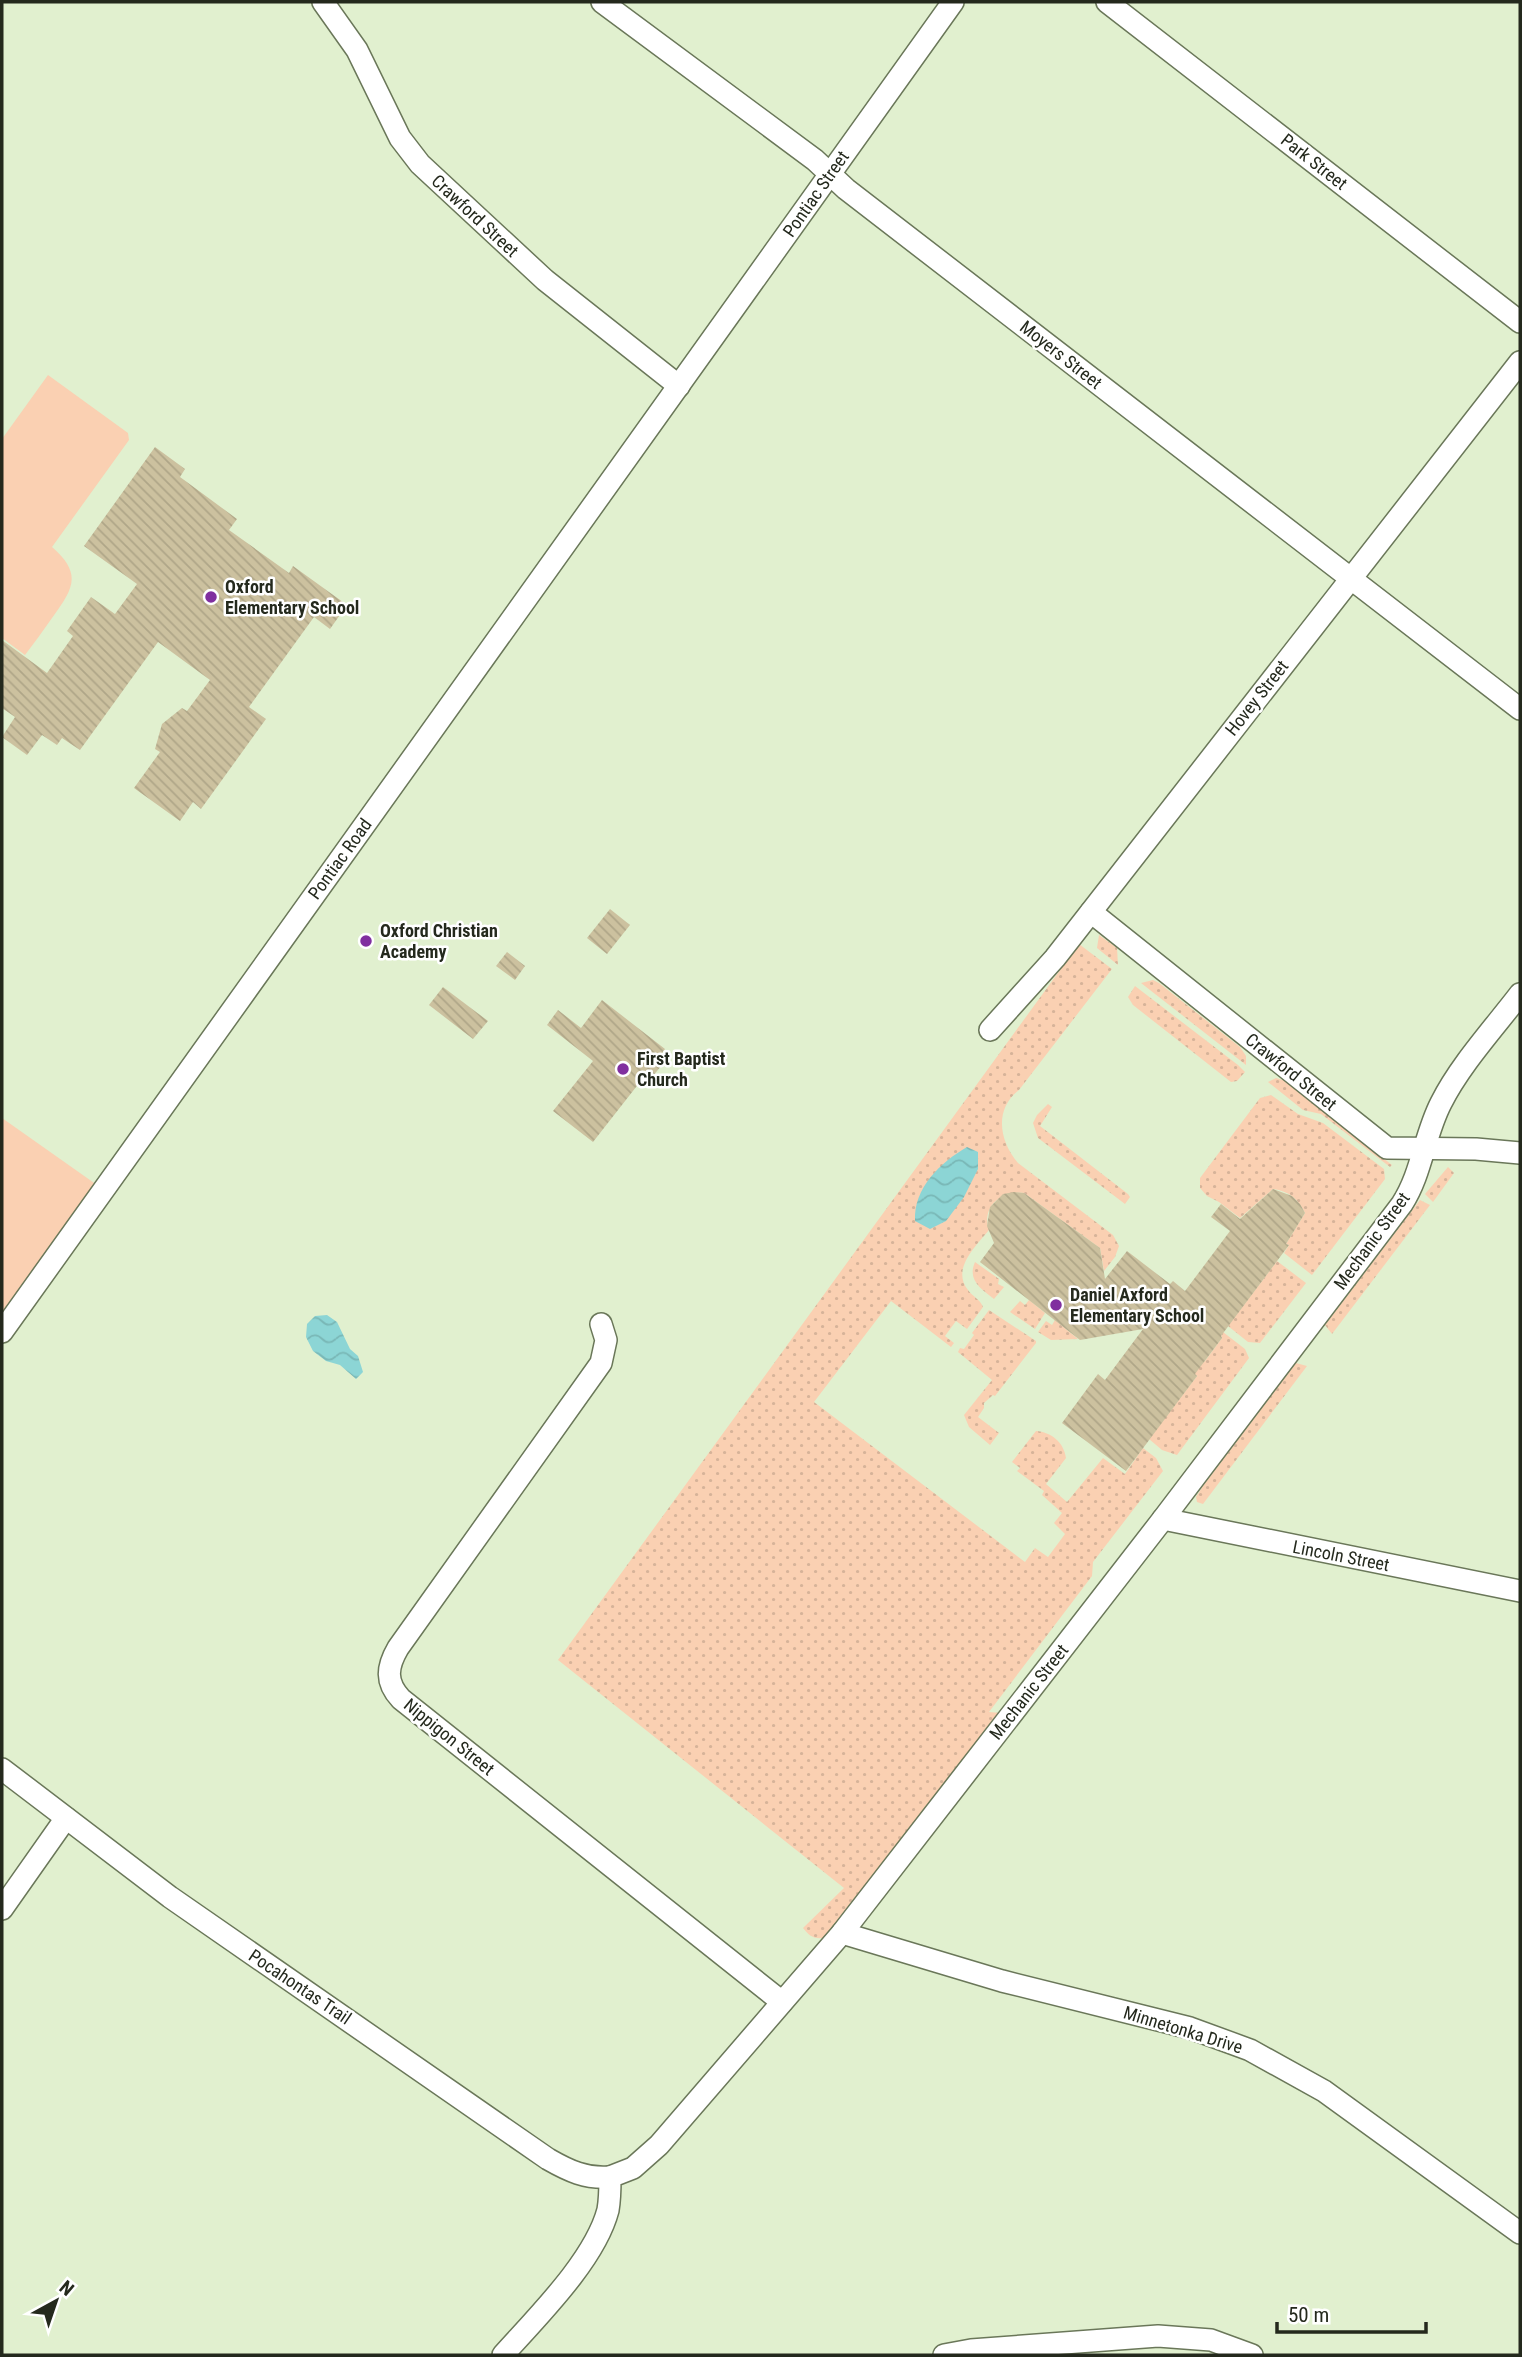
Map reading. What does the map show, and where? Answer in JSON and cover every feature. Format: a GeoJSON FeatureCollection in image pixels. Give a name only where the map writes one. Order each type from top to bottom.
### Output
{"type":"FeatureCollection","features":[{"type":"Feature","properties":{"kind":"street","name":"Crawford Street"},"geometry":{"type":"LineString","coordinates":[[324,2],[357,50],[400,138],[420,164],[552,287],[678,386]]}},
{"type":"Feature","properties":{"kind":"street","name":"Moyers Street"},"geometry":{"type":"LineString","coordinates":[[602,2],[815,160],[867,206],[1520,709]]}},
{"type":"Feature","properties":{"kind":"street","name":"Pontiac Street"},"geometry":{"type":"LineString","coordinates":[[678,386],[953,2]]}},
{"type":"Feature","properties":{"kind":"street","name":"Park Street"},"geometry":{"type":"LineString","coordinates":[[1107,2],[1520,323]]}},
{"type":"Feature","properties":{"kind":"street","name":"Hovey Street"},"geometry":{"type":"LineString","coordinates":[[989,1030],[1043,973],[1520,362]]}},
{"type":"Feature","properties":{"kind":"street","name":"Pontiac Road"},"geometry":{"type":"LineString","coordinates":[[2,1332],[678,386]]}},
{"type":"Feature","properties":{"kind":"street","name":"Crawford Street"},"geometry":{"type":"LineString","coordinates":[[1091,912],[1387,1148],[1476,1149],[1520,1153]]}},
{"type":"Feature","properties":{"kind":"street","name":"Mechanic Street"},"geometry":{"type":"LineString","coordinates":[[610,2177],[633,2168],[659,2146],[842,1933],[1163,1520],[1402,1204],[1410,1192],[1435,1116],[1451,1086],[1520,994]]}},
{"type":"Feature","properties":{"kind":"street","name":"Nippigon Street"},"geometry":{"type":"LineString","coordinates":[[601,1324],[606,1340],[601,1363],[398,1648],[388,1679],[401,1699],[782,2002]]}},
{"type":"Feature","properties":{"kind":"street","name":"Lincoln Street"},"geometry":{"type":"LineString","coordinates":[[1163,1520],[1520,1591]]}},
{"type":"Feature","properties":{"kind":"street","name":"Pocahontas Trail"},"geometry":{"type":"LineString","coordinates":[[2,1769],[216,1929],[548,2159],[573,2173],[610,2177]]}},
{"type":"Feature","properties":{"kind":"street"},"geometry":{"type":"LineString","coordinates":[[2,1909],[66,1818]]}},
{"type":"Feature","properties":{"kind":"street","name":"Minnetonka Drive"},"geometry":{"type":"LineString","coordinates":[[842,1933],[1002,1981],[1190,2028],[1250,2050],[1324,2091],[1520,2233]]}},
{"type":"Feature","properties":{"kind":"street"},"geometry":{"type":"LineString","coordinates":[[503,2355],[548,2304],[587,2252],[607,2211],[610,2177]]}},
{"type":"Feature","properties":{"kind":"street"},"geometry":{"type":"LineString","coordinates":[[944,2355],[971,2350],[1158,2336],[1211,2340],[1252,2355]]}},
{"type":"Feature","properties":{"kind":"shaded area"},"geometry":{"type":"Polygon","coordinates":[[[48,375],[128,433],[129,440],[52,547],[68,565],[72,582],[65,598],[25,655],[2,638],[2,439],[48,375]]]}},
{"type":"Feature","properties":{"kind":"shaded area"},"geometry":{"type":"Polygon","coordinates":[[[1099,935],[1117,948],[1118,965],[1097,948],[1099,935]]]}},
{"type":"Feature","properties":{"kind":"shaded area"},"geometry":{"type":"Polygon","coordinates":[[[1079,944],[1112,969],[1011,1098],[1003,1116],[1003,1135],[1018,1163],[1113,1235],[1119,1246],[1115,1257],[1104,1271],[1100,1248],[1024,1193],[1001,1197],[991,1207],[987,1221],[989,1230],[967,1258],[962,1274],[968,1290],[983,1307],[967,1329],[956,1321],[945,1336],[954,1343],[951,1347],[891,1301],[814,1402],[1025,1562],[1035,1548],[1048,1557],[1065,1534],[1054,1523],[1062,1513],[1042,1495],[1044,1491],[1017,1471],[1020,1468],[1012,1462],[1036,1431],[1052,1436],[1063,1447],[1066,1458],[1046,1484],[1067,1502],[1103,1458],[1125,1474],[1143,1448],[1156,1458],[1163,1471],[1093,1562],[1092,1576],[989,1712],[1001,1713],[823,1938],[816,1938],[803,1928],[844,1888],[558,1660],[1079,944]]]}},
{"type":"Feature","properties":{"kind":"shaded area"},"geometry":{"type":"Polygon","coordinates":[[[1153,980],[1240,1047],[1246,1056],[1246,1065],[1141,983],[1153,980]]]}},
{"type":"Feature","properties":{"kind":"shaded area"},"geometry":{"type":"Polygon","coordinates":[[[1135,986],[1245,1072],[1237,1081],[1231,1082],[1133,1005],[1128,997],[1135,986]]]}},
{"type":"Feature","properties":{"kind":"shaded area"},"geometry":{"type":"Polygon","coordinates":[[[1276,1078],[1286,1081],[1392,1165],[1390,1167],[1321,1114],[1303,1110],[1268,1082],[1276,1078]]]}},
{"type":"Feature","properties":{"kind":"shaded area"},"geometry":{"type":"Polygon","coordinates":[[[1271,1095],[1298,1114],[1323,1123],[1384,1169],[1385,1179],[1312,1275],[1284,1253],[1289,1245],[1286,1244],[1305,1213],[1292,1196],[1273,1189],[1240,1218],[1207,1196],[1200,1188],[1200,1178],[1260,1098],[1271,1095]]]}},
{"type":"Feature","properties":{"kind":"shaded area"},"geometry":{"type":"Polygon","coordinates":[[[1048,1104],[1052,1107],[1040,1126],[1128,1194],[1130,1197],[1125,1204],[1038,1138],[1033,1123],[1048,1104]]]}},
{"type":"Feature","properties":{"kind":"shaded area"},"geometry":{"type":"Polygon","coordinates":[[[2,1118],[97,1185],[2,1317],[2,1118]]]}},
{"type":"Feature","properties":{"kind":"shaded area"},"geometry":{"type":"Polygon","coordinates":[[[1448,1167],[1454,1173],[1433,1202],[1425,1194],[1448,1167]]]}},
{"type":"Feature","properties":{"kind":"shaded area"},"geometry":{"type":"Polygon","coordinates":[[[1420,1200],[1430,1205],[1332,1334],[1325,1325],[1420,1200]]]}},
{"type":"Feature","properties":{"kind":"shaded area"},"geometry":{"type":"Polygon","coordinates":[[[1277,1261],[1306,1283],[1260,1343],[1248,1342],[1228,1326],[1277,1261]]]}},
{"type":"Feature","properties":{"kind":"shaded area"},"geometry":{"type":"Polygon","coordinates":[[[975,1262],[999,1279],[998,1284],[1004,1287],[994,1299],[980,1288],[974,1279],[975,1262]]]}},
{"type":"Feature","properties":{"kind":"shaded area"},"geometry":{"type":"Polygon","coordinates":[[[1029,1300],[1045,1313],[1035,1329],[1010,1312],[1020,1301],[1025,1305],[1029,1300]]]}},
{"type":"Feature","properties":{"kind":"shaded area"},"geometry":{"type":"Polygon","coordinates":[[[989,1310],[1036,1341],[995,1396],[984,1403],[978,1417],[999,1433],[990,1445],[969,1427],[964,1415],[992,1380],[958,1352],[960,1348],[964,1349],[989,1310]]]}},
{"type":"Feature","properties":{"kind":"shaded area"},"geometry":{"type":"Polygon","coordinates":[[[1055,1320],[1078,1339],[1051,1340],[1038,1332],[1046,1321],[1052,1325],[1055,1320]]]}},
{"type":"Feature","properties":{"kind":"shaded area"},"geometry":{"type":"Polygon","coordinates":[[[1223,1332],[1245,1349],[1249,1358],[1177,1455],[1162,1450],[1149,1439],[1197,1376],[1191,1371],[1205,1361],[1222,1338],[1223,1332]]]}},
{"type":"Feature","properties":{"kind":"shaded area"},"geometry":{"type":"Polygon","coordinates":[[[1296,1363],[1307,1366],[1203,1504],[1197,1502],[1196,1497],[1203,1486],[1296,1363]]]}},
{"type":"Feature","properties":{"kind":"water"},"geometry":{"type":"Polygon","coordinates":[[[967,1147],[978,1152],[978,1169],[964,1197],[946,1221],[930,1229],[915,1221],[919,1198],[930,1177],[967,1147]]]}},
{"type":"Feature","properties":{"kind":"water"},"geometry":{"type":"Polygon","coordinates":[[[327,1315],[337,1322],[350,1349],[358,1356],[363,1372],[356,1379],[340,1365],[326,1361],[313,1351],[306,1337],[307,1324],[315,1316],[327,1315]]]}},
{"type":"Feature","properties":{"kind":"building"},"geometry":{"type":"Polygon","coordinates":[[[155,447],[185,469],[180,477],[237,519],[229,530],[289,573],[293,566],[347,605],[330,629],[314,617],[249,707],[266,719],[201,809],[193,802],[180,821],[134,788],[160,752],[155,749],[162,724],[182,708],[187,711],[210,680],[158,642],[80,750],[62,738],[57,745],[42,735],[27,755],[2,737],[15,717],[2,708],[2,640],[47,673],[73,636],[67,631],[91,597],[115,614],[137,584],[84,546],[155,447]]]}},
{"type":"Feature","properties":{"kind":"building"},"geometry":{"type":"Polygon","coordinates":[[[610,909],[630,925],[607,954],[587,938],[610,909]]]}},
{"type":"Feature","properties":{"kind":"building"},"geometry":{"type":"Polygon","coordinates":[[[507,952],[525,966],[515,980],[496,966],[507,952]]]}},
{"type":"Feature","properties":{"kind":"building"},"geometry":{"type":"Polygon","coordinates":[[[443,987],[488,1021],[473,1039],[429,1005],[443,987]]]}},
{"type":"Feature","properties":{"kind":"building","name":"First Baptist Church"},"geometry":{"type":"Polygon","coordinates":[[[602,1000],[665,1049],[657,1060],[662,1065],[652,1077],[647,1073],[593,1142],[553,1111],[593,1061],[547,1025],[558,1010],[581,1028],[602,1000]]]}},
{"type":"Feature","properties":{"kind":"building"},"geometry":{"type":"Polygon","coordinates":[[[1273,1189],[1292,1196],[1305,1213],[1286,1244],[1289,1245],[1126,1471],[1062,1423],[1098,1374],[1105,1380],[1143,1329],[1080,1340],[980,1262],[994,1243],[987,1226],[990,1207],[1003,1194],[1024,1193],[1100,1248],[1105,1279],[1127,1251],[1170,1284],[1173,1281],[1185,1291],[1230,1231],[1211,1217],[1221,1204],[1240,1219],[1273,1189]]]}},
{"type":"Feature","properties":{"kind":"place","name":"Oxford Elementary School"},"geometry":{"type":"Point","coordinates":[211,597]}},
{"type":"Feature","properties":{"kind":"place","name":"Oxford Christian Academy"},"geometry":{"type":"Point","coordinates":[366,941]}},
{"type":"Feature","properties":{"kind":"place","name":"First Baptist Church"},"geometry":{"type":"Point","coordinates":[623,1069]}},
{"type":"Feature","properties":{"kind":"place","name":"Daniel Axford Elementary School"},"geometry":{"type":"Point","coordinates":[1056,1305]}}]}
